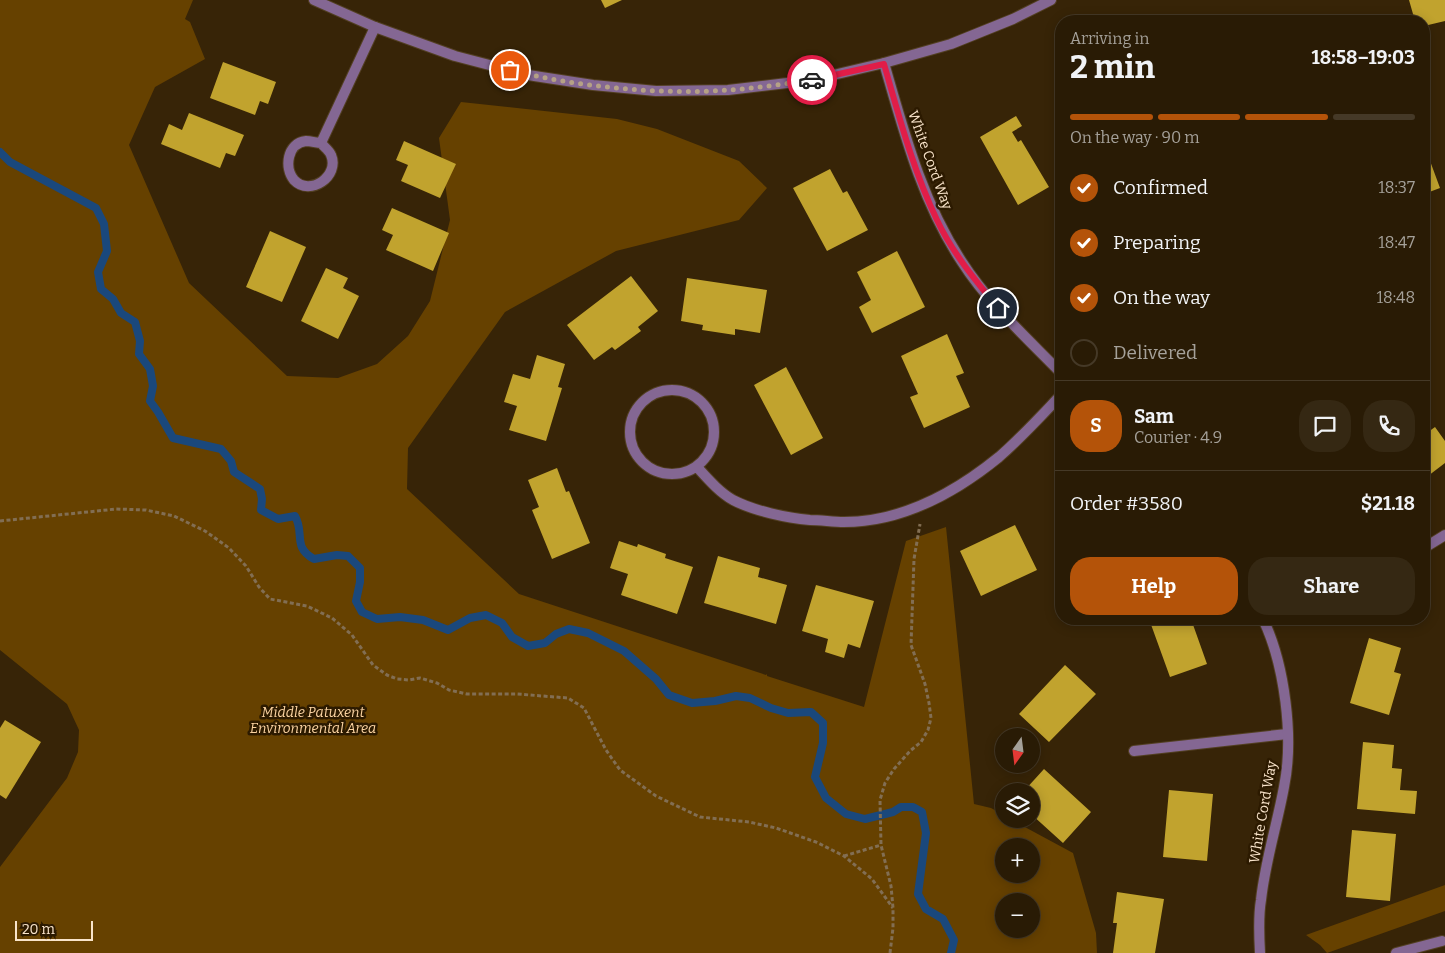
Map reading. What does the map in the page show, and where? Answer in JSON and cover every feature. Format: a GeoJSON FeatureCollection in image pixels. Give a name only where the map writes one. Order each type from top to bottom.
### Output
{"type":"FeatureCollection","features":[{"type":"Feature","properties":{"kind":"street"},"geometry":{"type":"LineString","coordinates":[[314,0],[375,27],[455,56],[528,75],[593,85],[656,91],[728,90],[812,80],[884,64],[951,44],[1012,20],[1051,0]]}},
{"type":"Feature","properties":{"kind":"street"},"geometry":{"type":"LineString","coordinates":[[321,143],[375,27]]}},
{"type":"Feature","properties":{"kind":"street","name":"White Cord Way"},"geometry":{"type":"LineString","coordinates":[[884,64],[916,171],[937,221],[962,263],[998,308],[1055,367]]}},
{"type":"Feature","properties":{"kind":"street"},"geometry":{"type":"LineString","coordinates":[[305,141],[321,143],[330,153],[333,162],[332,170],[327,179],[320,184],[307,186],[296,182],[288,171],[287,160],[293,147],[305,141]]}},
{"type":"Feature","properties":{"kind":"street"},"geometry":{"type":"LineString","coordinates":[[669,389],[681,390],[692,394],[704,403],[711,416],[714,428],[713,443],[708,454],[697,467],[680,474],[666,474],[652,470],[638,458],[631,445],[629,432],[632,415],[642,401],[653,394],[669,389]]}},
{"type":"Feature","properties":{"kind":"street"},"geometry":{"type":"LineString","coordinates":[[697,467],[712,484],[734,500],[767,512],[798,519],[846,522],[880,518],[922,506],[965,482],[1000,456],[1055,401]]}},
{"type":"Feature","properties":{"kind":"street"},"geometry":{"type":"LineString","coordinates":[[1430,544],[1445,535]]}},
{"type":"Feature","properties":{"kind":"street","name":"White Cord Way"},"geometry":{"type":"LineString","coordinates":[[1260,953],[1261,899],[1285,785],[1287,734],[1286,707],[1280,668],[1268,625]]}},
{"type":"Feature","properties":{"kind":"street"},"geometry":{"type":"LineString","coordinates":[[1134,751],[1287,734]]}},
{"type":"Feature","properties":{"kind":"street"},"geometry":{"type":"LineString","coordinates":[[1396,953],[1442,941]]}},
{"type":"Feature","properties":{"kind":"path"},"geometry":{"type":"LineString","coordinates":[[890,953],[894,928],[894,908],[891,886],[881,845],[880,800],[885,783],[894,769],[920,742],[928,730],[931,718],[925,684],[911,645],[914,559],[922,506]]}},
{"type":"Feature","properties":{"kind":"path"},"geometry":{"type":"LineString","coordinates":[[0,520],[116,509],[146,510],[174,516],[205,531],[229,548],[246,566],[259,587],[270,599],[307,606],[332,618],[352,635],[374,665],[387,675],[397,679],[409,680],[420,678],[437,682],[449,690],[467,694],[517,694],[568,698],[584,708],[606,750],[620,770],[656,796],[700,817],[749,822],[776,828],[816,842],[844,856],[872,878],[894,908]]}},
{"type":"Feature","properties":{"kind":"path"},"geometry":{"type":"LineString","coordinates":[[844,856],[881,845]]}},
{"type":"Feature","properties":{"kind":"green space","name":"Middle Patuxent Environmental Area"},"geometry":{"type":"Polygon","coordinates":[[[0,0],[193,0],[185,19],[190,22],[205,59],[155,87],[129,145],[189,283],[287,376],[338,378],[377,364],[408,336],[430,301],[450,220],[439,138],[461,102],[617,119],[657,129],[739,161],[767,188],[739,220],[616,251],[505,312],[408,448],[407,489],[519,594],[864,707],[906,541],[946,527],[974,804],[995,810],[995,828],[1027,828],[1073,853],[1096,933],[1097,953],[0,953],[0,867],[67,778],[78,752],[79,730],[67,704],[0,650],[0,0]]]}},
{"type":"Feature","properties":{"kind":"green space"},"geometry":{"type":"Polygon","coordinates":[[[1445,885],[1445,911],[1327,953],[1320,945],[1306,935],[1445,885]]]}},
{"type":"Feature","properties":{"kind":"building"},"geometry":{"type":"Polygon","coordinates":[[[601,0],[622,0],[605,8],[601,0]]]}},
{"type":"Feature","properties":{"kind":"building"},"geometry":{"type":"Polygon","coordinates":[[[1409,0],[1445,0],[1445,21],[1430,25],[1430,15],[1413,15],[1409,0]]]}},
{"type":"Feature","properties":{"kind":"building"},"geometry":{"type":"Polygon","coordinates":[[[223,62],[276,82],[268,104],[260,101],[255,115],[210,98],[223,62]]]}},
{"type":"Feature","properties":{"kind":"building"},"geometry":{"type":"Polygon","coordinates":[[[189,113],[244,135],[235,156],[226,153],[220,168],[161,144],[169,124],[182,130],[189,113]]]}},
{"type":"Feature","properties":{"kind":"building"},"geometry":{"type":"Polygon","coordinates":[[[1016,116],[1022,126],[1012,132],[1018,142],[1021,140],[1049,187],[1018,205],[980,137],[1016,116]]]}},
{"type":"Feature","properties":{"kind":"building"},"geometry":{"type":"Polygon","coordinates":[[[404,141],[456,164],[440,198],[401,181],[408,165],[396,160],[404,141]]]}},
{"type":"Feature","properties":{"kind":"building"},"geometry":{"type":"Polygon","coordinates":[[[1430,161],[1440,188],[1430,192],[1430,161]]]}},
{"type":"Feature","properties":{"kind":"building"},"geometry":{"type":"Polygon","coordinates":[[[830,169],[843,193],[847,191],[868,230],[827,251],[793,188],[830,169]]]}},
{"type":"Feature","properties":{"kind":"building"},"geometry":{"type":"Polygon","coordinates":[[[392,208],[449,233],[433,271],[386,250],[393,235],[382,230],[392,208]]]}},
{"type":"Feature","properties":{"kind":"building"},"geometry":{"type":"Polygon","coordinates":[[[270,231],[306,247],[282,302],[246,287],[270,231]]]}},
{"type":"Feature","properties":{"kind":"building"},"geometry":{"type":"Polygon","coordinates":[[[897,251],[925,307],[872,333],[859,307],[871,300],[857,272],[897,251]]]}},
{"type":"Feature","properties":{"kind":"building"},"geometry":{"type":"Polygon","coordinates":[[[326,268],[348,278],[343,288],[359,296],[338,339],[301,321],[326,268]]]}},
{"type":"Feature","properties":{"kind":"building"},"geometry":{"type":"Polygon","coordinates":[[[631,276],[658,311],[638,327],[641,331],[615,350],[612,347],[594,360],[567,325],[631,276]]]}},
{"type":"Feature","properties":{"kind":"building"},"geometry":{"type":"Polygon","coordinates":[[[687,278],[767,290],[760,333],[735,329],[735,335],[702,330],[703,325],[681,321],[687,278]]]}},
{"type":"Feature","properties":{"kind":"building"},"geometry":{"type":"Polygon","coordinates":[[[947,334],[964,373],[956,376],[970,407],[924,428],[910,397],[918,394],[901,356],[947,334]]]}},
{"type":"Feature","properties":{"kind":"building"},"geometry":{"type":"Polygon","coordinates":[[[537,355],[565,364],[558,387],[562,388],[546,441],[509,430],[517,406],[504,402],[513,374],[530,379],[537,355]]]}},
{"type":"Feature","properties":{"kind":"building"},"geometry":{"type":"Polygon","coordinates":[[[786,367],[823,438],[791,455],[754,385],[786,367]]]}},
{"type":"Feature","properties":{"kind":"building"},"geometry":{"type":"Polygon","coordinates":[[[1435,427],[1445,441],[1445,463],[1430,474],[1430,431],[1435,427]]]}},
{"type":"Feature","properties":{"kind":"building"},"geometry":{"type":"Polygon","coordinates":[[[557,468],[566,492],[569,491],[590,543],[552,559],[532,510],[539,507],[528,480],[557,468]]]}},
{"type":"Feature","properties":{"kind":"building"},"geometry":{"type":"Polygon","coordinates":[[[1015,525],[1037,570],[981,596],[960,551],[1015,525]]]}},
{"type":"Feature","properties":{"kind":"building"},"geometry":{"type":"Polygon","coordinates":[[[619,541],[637,547],[638,544],[666,554],[665,558],[693,567],[677,614],[621,595],[628,574],[610,568],[619,541]]]}},
{"type":"Feature","properties":{"kind":"building"},"geometry":{"type":"Polygon","coordinates":[[[718,556],[760,568],[758,577],[787,585],[776,624],[704,603],[718,556]]]}},
{"type":"Feature","properties":{"kind":"building"},"geometry":{"type":"Polygon","coordinates":[[[816,585],[874,601],[860,648],[848,644],[844,658],[825,652],[828,639],[802,631],[816,585]]]}},
{"type":"Feature","properties":{"kind":"building"},"geometry":{"type":"Polygon","coordinates":[[[1151,625],[1193,625],[1207,664],[1170,677],[1151,625]]]}},
{"type":"Feature","properties":{"kind":"building"},"geometry":{"type":"Polygon","coordinates":[[[1369,638],[1401,648],[1394,672],[1401,674],[1389,715],[1350,703],[1369,638]]]}},
{"type":"Feature","properties":{"kind":"building"},"geometry":{"type":"Polygon","coordinates":[[[1065,665],[1096,694],[1049,742],[1040,734],[1040,728],[1034,728],[1019,714],[1065,665]]]}},
{"type":"Feature","properties":{"kind":"building"},"geometry":{"type":"Polygon","coordinates":[[[5,720],[41,742],[6,799],[0,795],[0,728],[5,720]]]}},
{"type":"Feature","properties":{"kind":"building"},"geometry":{"type":"Polygon","coordinates":[[[1363,742],[1394,745],[1392,768],[1402,769],[1400,790],[1417,791],[1415,814],[1357,809],[1363,742]]]}},
{"type":"Feature","properties":{"kind":"building"},"geometry":{"type":"Polygon","coordinates":[[[1044,769],[1091,812],[1063,843],[1040,822],[1040,783],[1031,783],[1044,769]]]}},
{"type":"Feature","properties":{"kind":"building"},"geometry":{"type":"Polygon","coordinates":[[[1169,790],[1213,794],[1207,861],[1163,857],[1169,790]]]}},
{"type":"Feature","properties":{"kind":"building"},"geometry":{"type":"Polygon","coordinates":[[[1352,830],[1396,834],[1390,901],[1346,897],[1352,830]]]}},
{"type":"Feature","properties":{"kind":"building"},"geometry":{"type":"Polygon","coordinates":[[[1117,892],[1164,899],[1155,953],[1113,953],[1117,923],[1113,923],[1117,892]]]}},
{"type":"Feature","properties":{"kind":"waterway"},"geometry":{"type":"LineString","coordinates":[[0,152],[10,162],[96,208],[104,224],[107,251],[98,272],[101,289],[113,299],[121,313],[135,322],[140,341],[139,354],[150,369],[153,386],[150,401],[173,438],[221,449],[231,461],[234,472],[260,489],[262,499],[261,510],[278,519],[295,516],[298,522],[303,550],[314,559],[337,555],[348,556],[360,568],[360,582],[356,601],[362,612],[377,619],[400,617],[423,620],[448,630],[470,618],[486,615],[502,623],[512,637],[528,646],[545,643],[556,634],[569,629],[588,633],[624,651],[656,679],[669,695],[692,703],[715,701],[736,696],[750,698],[771,708],[788,713],[811,712],[823,723],[823,743],[815,777],[826,798],[846,814],[865,819],[893,812],[901,807],[913,807],[922,812],[926,833],[918,894],[926,909],[943,919],[954,940],[951,953]]}},
{"type":"Feature","properties":{"kind":"way so far"},"geometry":{"type":"LineString","coordinates":[[510,70],[528,75],[593,85],[656,91],[728,90],[812,80]]}},
{"type":"Feature","properties":{"kind":"route"},"geometry":{"type":"LineString","coordinates":[[812,80],[884,64],[916,171],[937,221],[962,263],[998,308]]}}]}
